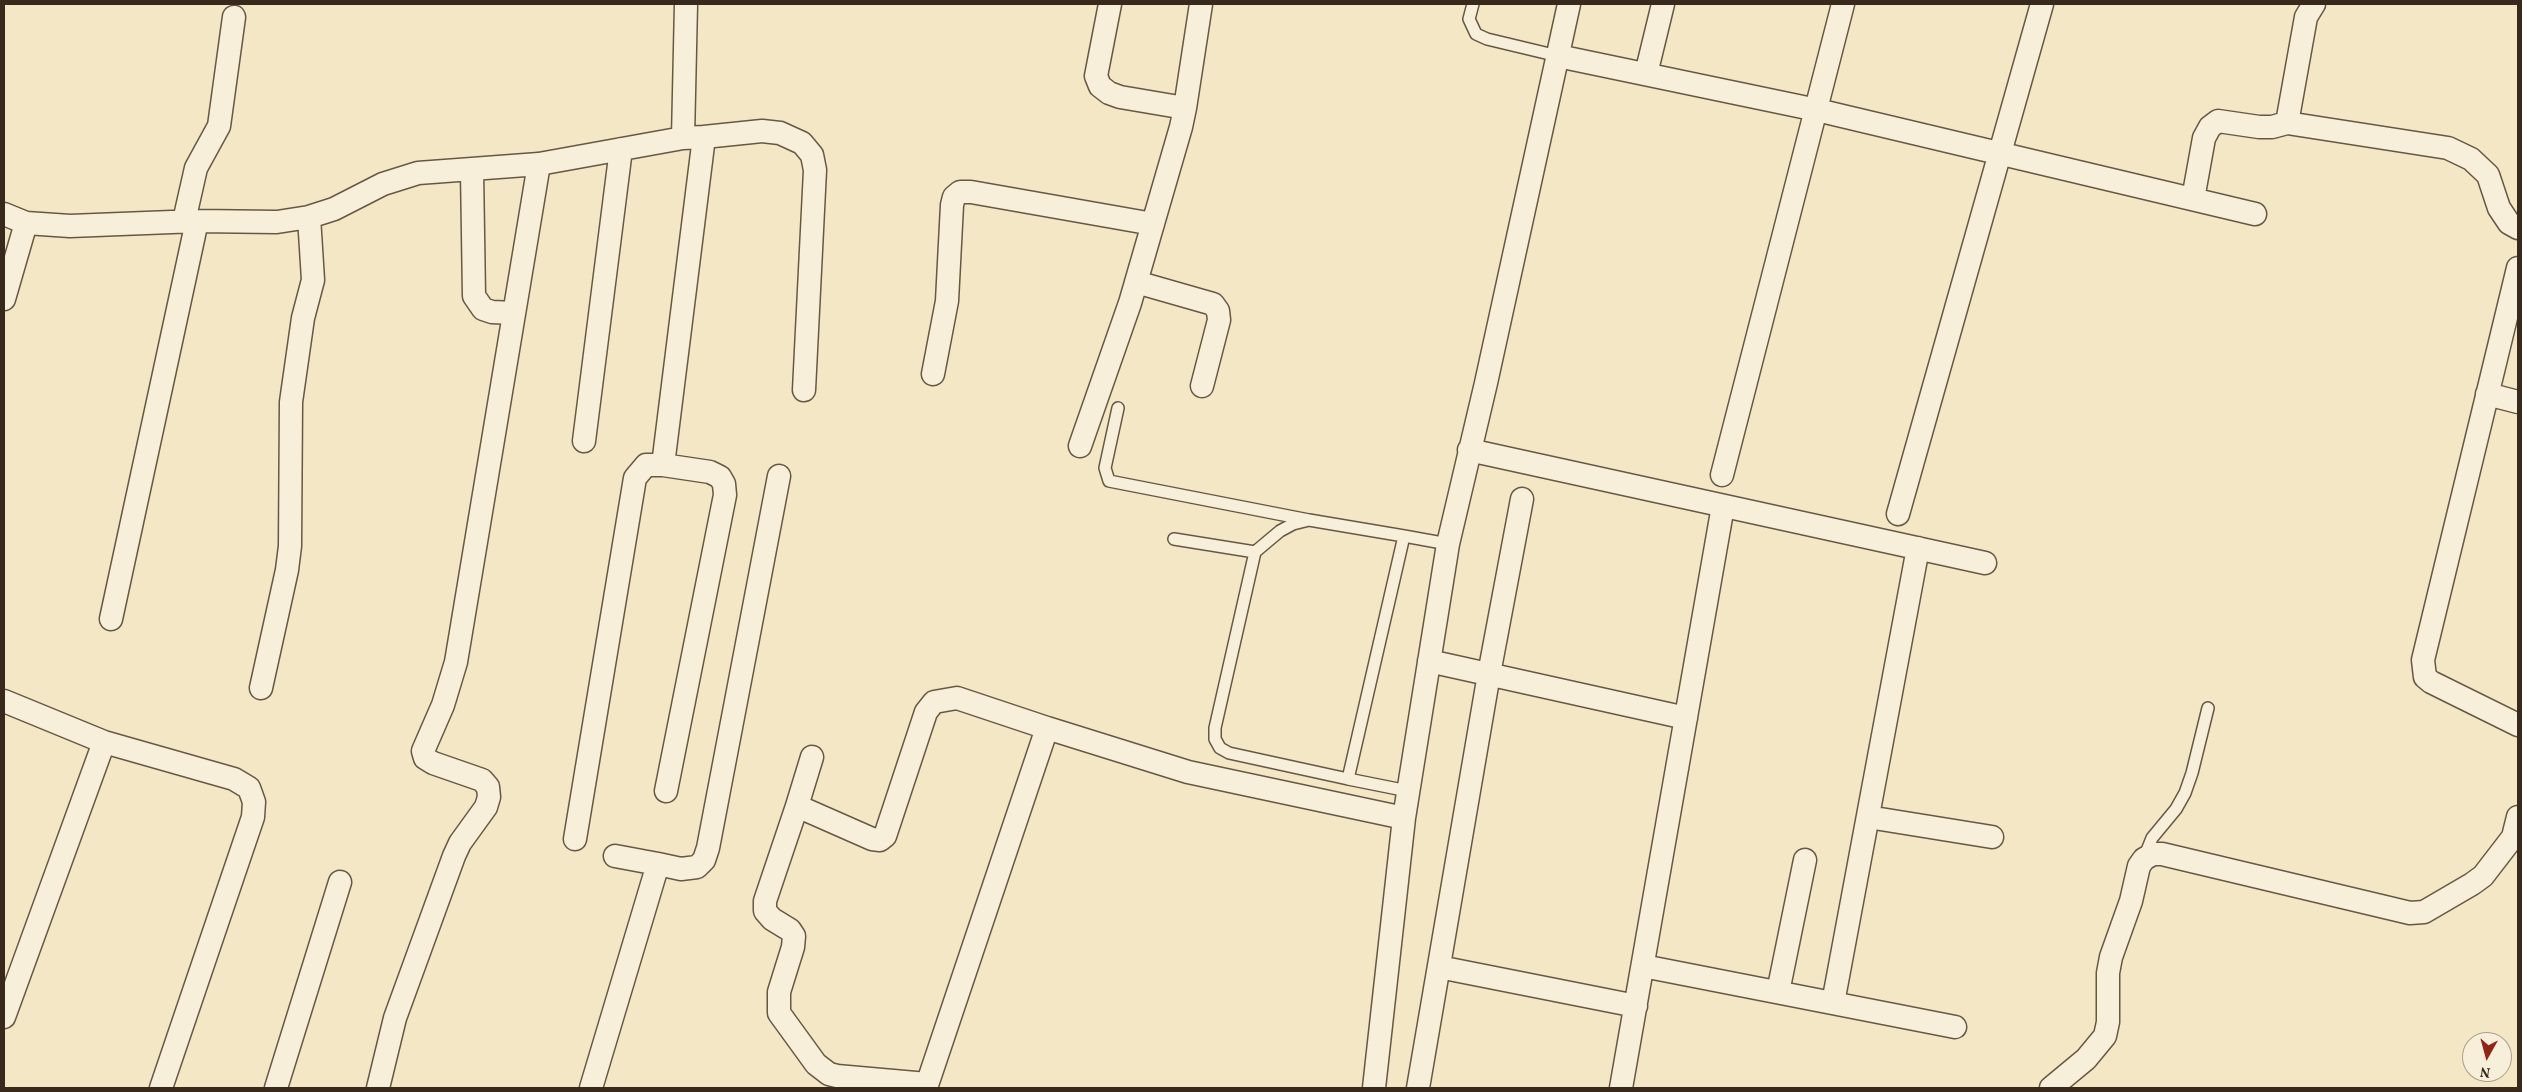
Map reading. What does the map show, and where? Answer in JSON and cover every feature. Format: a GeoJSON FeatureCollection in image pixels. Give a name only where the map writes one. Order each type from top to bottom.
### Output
{"type":"FeatureCollection","features":[{"type":"Feature","properties":{"kind":"street"},"geometry":{"type":"LineString","coordinates":[[663,465],[693,138],[686,4]]}},
{"type":"Feature","properties":{"kind":"street"},"geometry":{"type":"LineString","coordinates":[[1110,4],[1096,76],[1100,86],[1109,93],[1120,97],[1184,108]]}},
{"type":"Feature","properties":{"kind":"street"},"geometry":{"type":"LineString","coordinates":[[1080,446],[1136,282],[1153,224],[1184,108],[1201,4]]}},
{"type":"Feature","properties":{"kind":"street"},"geometry":{"type":"LineString","coordinates":[[1374,1088],[1404,818],[1448,544],[1468,450],[1486,383],[1569,4]]}},
{"type":"Feature","properties":{"kind":"street"},"geometry":{"type":"LineString","coordinates":[[1646,74],[1663,4]]}},
{"type":"Feature","properties":{"kind":"street"},"geometry":{"type":"LineString","coordinates":[[1722,475],[1843,4]]}},
{"type":"Feature","properties":{"kind":"street"},"geometry":{"type":"LineString","coordinates":[[1898,514],[2042,4]]}},
{"type":"Feature","properties":{"kind":"street"},"geometry":{"type":"LineString","coordinates":[[2287,123],[2306,17],[2314,4]]}},
{"type":"Feature","properties":{"kind":"street"},"geometry":{"type":"LineString","coordinates":[[111,619],[190,221],[196,168],[219,126],[234,17]]}},
{"type":"Feature","properties":{"kind":"street"},"geometry":{"type":"LineString","coordinates":[[1558,56],[1816,110],[2255,214]]}},
{"type":"Feature","properties":{"kind":"street"},"geometry":{"type":"LineString","coordinates":[[2194,200],[2204,138],[2210,127],[2218,121],[2259,127],[2272,127],[2287,123],[2448,148],[2471,159],[2488,175],[2499,208],[2509,223],[2518,228]]}},
{"type":"Feature","properties":{"kind":"street"},"geometry":{"type":"LineString","coordinates":[[4,214],[26,223],[70,226],[190,221],[277,222],[309,217],[334,208],[383,184],[418,173],[472,171],[539,164],[693,138],[762,130],[780,133],[802,143],[812,156],[815,170],[804,390]]}},
{"type":"Feature","properties":{"kind":"street"},"geometry":{"type":"LineString","coordinates":[[584,441],[620,150]]}},
{"type":"Feature","properties":{"kind":"street"},"geometry":{"type":"LineString","coordinates":[[378,1088],[395,1018],[454,856],[464,837],[486,807],[489,797],[488,787],[482,780],[433,763],[425,758],[423,751],[443,705],[456,662],[539,164]]}},
{"type":"Feature","properties":{"kind":"street"},"geometry":{"type":"LineString","coordinates":[[472,171],[474,296],[482,309],[492,312],[514,313]]}},
{"type":"Feature","properties":{"kind":"street"},"geometry":{"type":"LineString","coordinates":[[933,374],[947,301],[952,206],[954,197],[960,192],[971,192],[1153,224]]}},
{"type":"Feature","properties":{"kind":"street"},"geometry":{"type":"LineString","coordinates":[[261,688],[287,570],[290,546],[292,394],[303,318],[314,280],[309,217]]}},
{"type":"Feature","properties":{"kind":"street"},"geometry":{"type":"LineString","coordinates":[[4,299],[26,223]]}},
{"type":"Feature","properties":{"kind":"street"},"geometry":{"type":"LineString","coordinates":[[2518,268],[2423,660],[2425,677],[2431,682],[2518,725]]}},
{"type":"Feature","properties":{"kind":"street"},"geometry":{"type":"LineString","coordinates":[[1136,282],[1213,304],[1218,311],[1219,320],[1202,386]]}},
{"type":"Feature","properties":{"kind":"street"},"geometry":{"type":"LineString","coordinates":[[2487,394],[2518,402]]}},
{"type":"Feature","properties":{"kind":"street"},"geometry":{"type":"LineString","coordinates":[[1468,450],[1985,563]]}},
{"type":"Feature","properties":{"kind":"street"},"geometry":{"type":"LineString","coordinates":[[575,839],[635,478],[646,465],[663,465],[710,472],[720,477],[724,484],[725,494],[666,791]]}},
{"type":"Feature","properties":{"kind":"street"},"geometry":{"type":"LineString","coordinates":[[615,856],[681,869],[697,867],[704,860],[708,848],[779,476]]}},
{"type":"Feature","properties":{"kind":"street"},"geometry":{"type":"LineString","coordinates":[[1418,1088],[1488,674],[1522,499]]}},
{"type":"Feature","properties":{"kind":"street"},"geometry":{"type":"LineString","coordinates":[[1621,1088],[1723,506]]}},
{"type":"Feature","properties":{"kind":"street"},"geometry":{"type":"LineString","coordinates":[[1833,1003],[1918,548]]}},
{"type":"Feature","properties":{"kind":"street"},"geometry":{"type":"LineString","coordinates":[[1429,660],[1686,718]]}},
{"type":"Feature","properties":{"kind":"street"},"geometry":{"type":"LineString","coordinates":[[797,806],[872,839],[880,840],[888,829],[926,712],[934,702],[957,698],[1188,772],[1404,818]]}},
{"type":"Feature","properties":{"kind":"street"},"geometry":{"type":"LineString","coordinates":[[4,701],[104,742],[234,779],[249,788],[254,802],[253,817],[161,1088]]}},
{"type":"Feature","properties":{"kind":"street"},"geometry":{"type":"LineString","coordinates":[[812,757],[765,901],[765,911],[772,919],[790,930],[794,936],[793,947],[778,1001],[781,1018],[816,1064],[829,1074],[926,1086],[1047,728]]}},
{"type":"Feature","properties":{"kind":"street"},"geometry":{"type":"LineString","coordinates":[[4,1017],[104,742]]}},
{"type":"Feature","properties":{"kind":"street"},"geometry":{"type":"LineString","coordinates":[[1868,816],[1992,837]]}},
{"type":"Feature","properties":{"kind":"street"},"geometry":{"type":"LineString","coordinates":[[2051,1088],[2086,1059],[2104,1036],[2108,1022],[2108,973],[2111,957],[2131,901],[2139,866],[2144,859],[2153,854],[2162,854],[2410,913],[2424,912],[2483,876],[2516,830]]}},
{"type":"Feature","properties":{"kind":"street"},"geometry":{"type":"LineString","coordinates":[[1778,992],[1805,860]]}},
{"type":"Feature","properties":{"kind":"street"},"geometry":{"type":"LineString","coordinates":[[591,1088],[658,864]]}},
{"type":"Feature","properties":{"kind":"street"},"geometry":{"type":"LineString","coordinates":[[276,1088],[340,882]]}},
{"type":"Feature","properties":{"kind":"street"},"geometry":{"type":"LineString","coordinates":[[1642,966],[1956,1027]]}},
{"type":"Feature","properties":{"kind":"street"},"geometry":{"type":"LineString","coordinates":[[1439,967],[1636,1006]]}},
{"type":"Feature","properties":{"kind":"lane"},"geometry":{"type":"LineString","coordinates":[[1473,4],[1470,18],[1472,29],[1476,34],[1558,56]]}},
{"type":"Feature","properties":{"kind":"lane"},"geometry":{"type":"LineString","coordinates":[[1118,408],[1105,468],[1109,481],[1309,520],[1448,544]]}},
{"type":"Feature","properties":{"kind":"lane"},"geometry":{"type":"LineString","coordinates":[[1309,520],[1293,524],[1280,531],[1255,552],[1215,728],[1215,740],[1220,748],[1229,753],[1408,791]]}},
{"type":"Feature","properties":{"kind":"lane"},"geometry":{"type":"LineString","coordinates":[[1348,779],[1404,536]]}},
{"type":"Feature","properties":{"kind":"lane"},"geometry":{"type":"LineString","coordinates":[[1174,539],[1255,552]]}},
{"type":"Feature","properties":{"kind":"lane"},"geometry":{"type":"LineString","coordinates":[[2144,859],[2152,838],[2176,809],[2185,793],[2192,773],[2208,708]]}}]}
